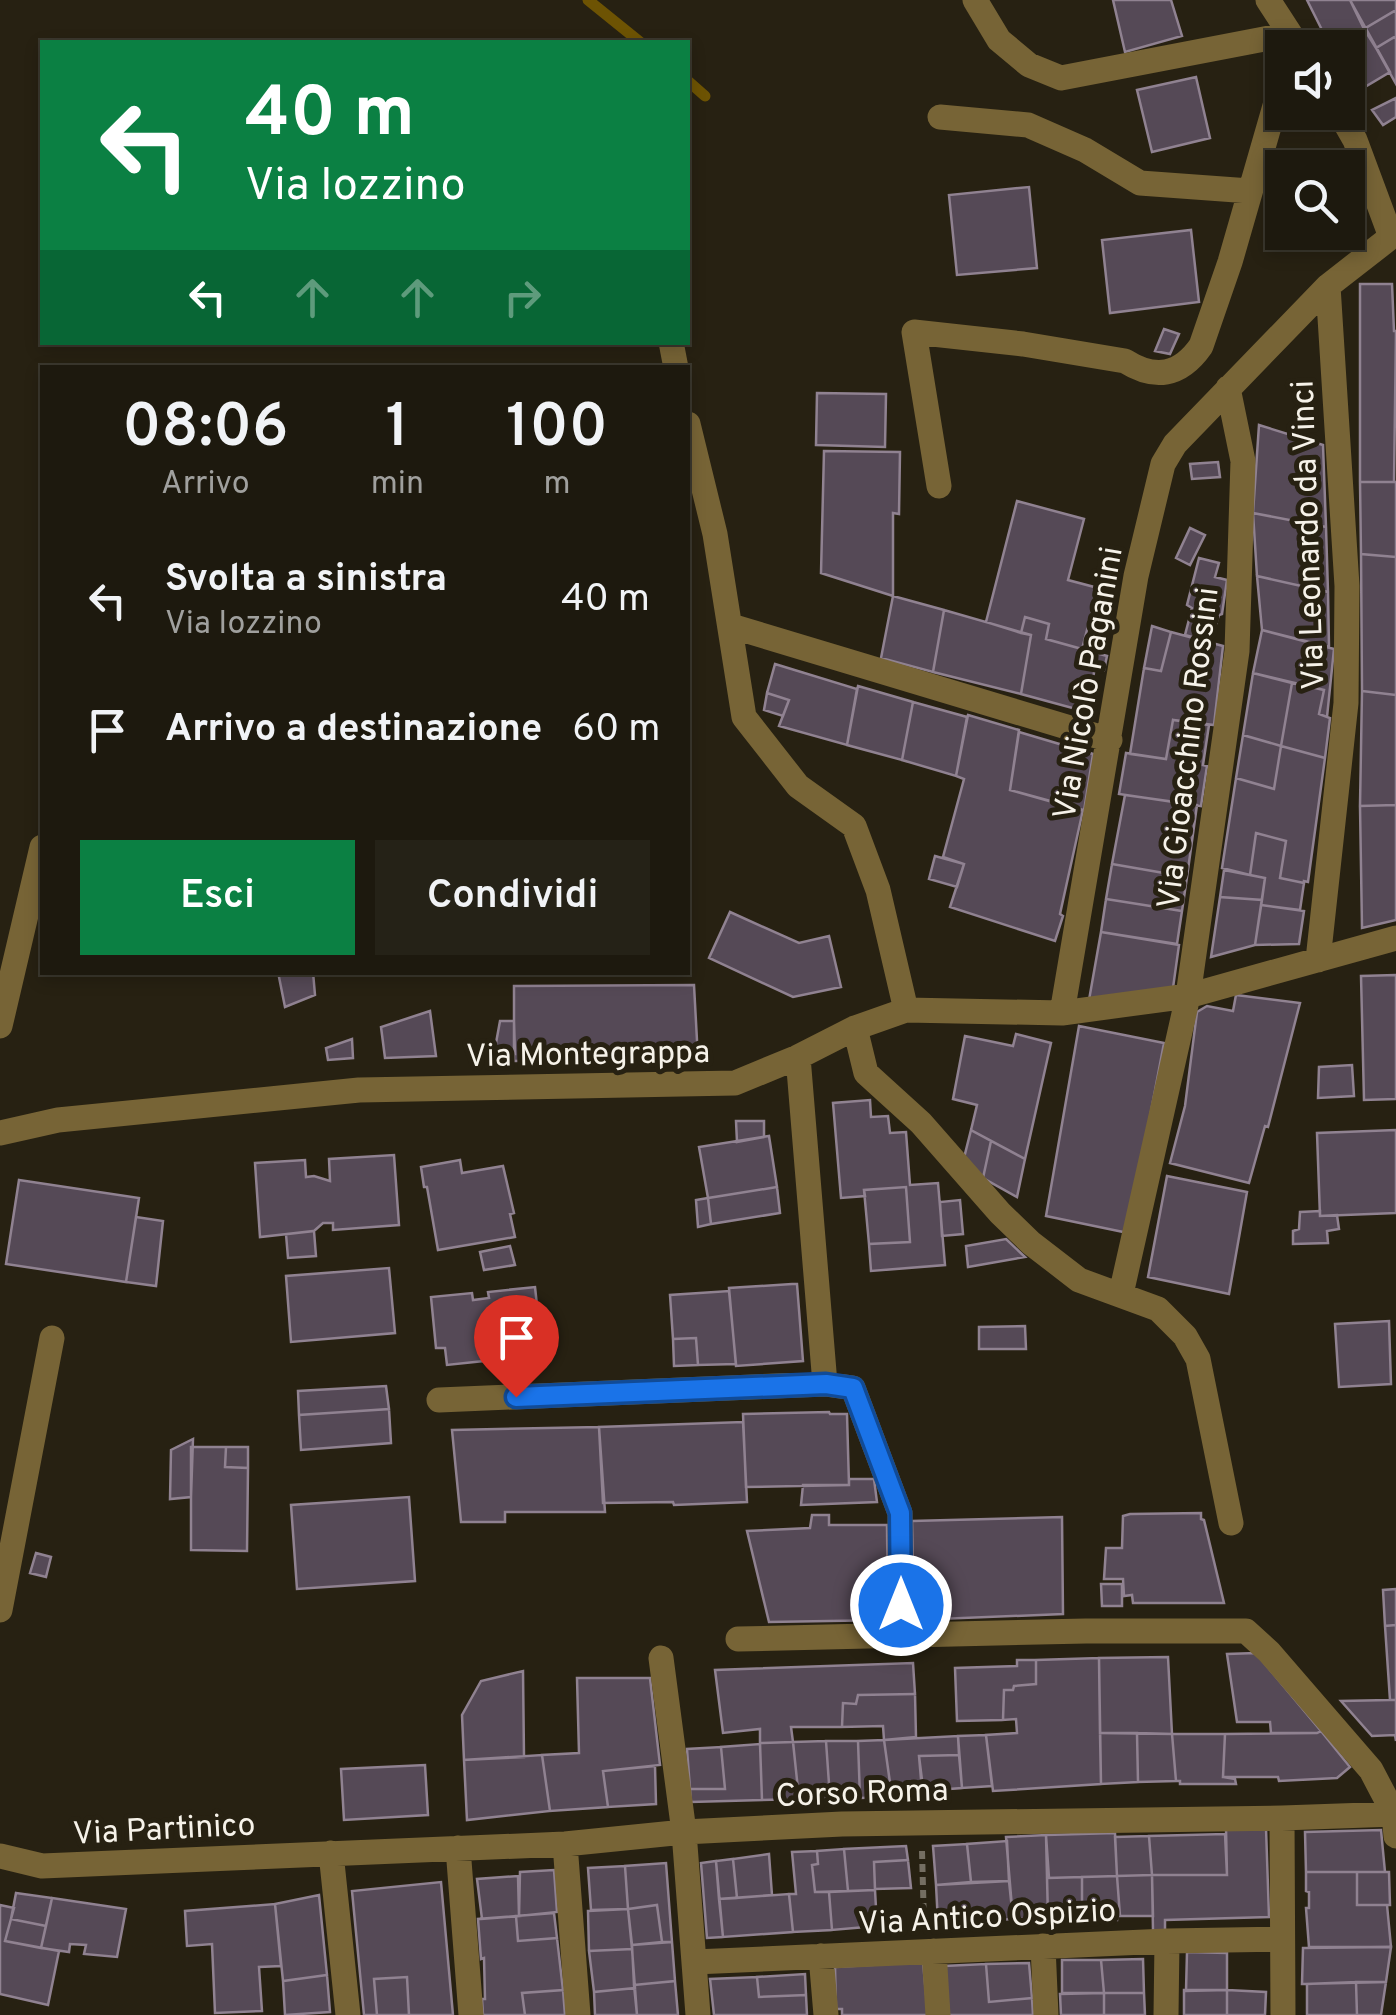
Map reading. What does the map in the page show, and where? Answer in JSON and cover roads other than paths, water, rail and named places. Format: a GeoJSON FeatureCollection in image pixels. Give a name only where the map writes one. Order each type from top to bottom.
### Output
{"type":"FeatureCollection","features":[{"type":"Feature","properties":{"kind":"street"},"geometry":{"type":"LineString","coordinates":[[976,0],[1000,40],[1029,65],[1061,78],[1265,46]]}},
{"type":"Feature","properties":{"kind":"street"},"geometry":{"type":"LineString","coordinates":[[1268,0],[1288,30]]}},
{"type":"Feature","properties":{"kind":"street"},"geometry":{"type":"LineString","coordinates":[[940,117],[1028,125],[1085,150],[1140,183],[1250,190]]}},
{"type":"Feature","properties":{"kind":"street"},"geometry":{"type":"LineString","coordinates":[[940,486],[914,332],[1125,360],[1152,373],[1182,366],[1200,346],[1230,262],[1268,130]]}},
{"type":"Feature","properties":{"kind":"street"},"geometry":{"type":"LineString","coordinates":[[1349,130],[1394,235]]}},
{"type":"Feature","properties":{"kind":"street","name":"Via Nicolò Paganini"},"geometry":{"type":"LineString","coordinates":[[1062,1013],[1136,576],[1163,464],[1175,444],[1328,286],[1394,235]]}},
{"type":"Feature","properties":{"kind":"street","name":"Via Leonardo da Vinci"},"geometry":{"type":"LineString","coordinates":[[1318,960],[1346,703],[1347,586],[1328,286]]}},
{"type":"Feature","properties":{"kind":"street","name":"Via Gioacchino Rossini"},"geometry":{"type":"LineString","coordinates":[[1122,1294],[1188,996],[1238,651],[1243,461],[1228,388]]}},
{"type":"Feature","properties":{"kind":"street"},"geometry":{"type":"LineString","coordinates":[[690,432],[714,534],[744,717],[798,786],[854,826],[878,890],[906,1010]]}},
{"type":"Feature","properties":{"kind":"street"},"geometry":{"type":"LineString","coordinates":[[731,626],[1110,740]]}},
{"type":"Feature","properties":{"kind":"street"},"geometry":{"type":"LineString","coordinates":[[0,1026],[40,856]]}},
{"type":"Feature","properties":{"kind":"street","name":"Via Montegrappa"},"geometry":{"type":"LineString","coordinates":[[0,1133],[58,1120],[359,1090],[735,1083],[855,1028],[906,1010],[1062,1013],[1188,996],[1396,938]]}},
{"type":"Feature","properties":{"kind":"street"},"geometry":{"type":"LineString","coordinates":[[855,1028],[866,1073],[922,1123],[1031,1243],[1080,1280],[1158,1310],[1185,1336],[1198,1359],[1231,1524]]}},
{"type":"Feature","properties":{"kind":"street"},"geometry":{"type":"LineString","coordinates":[[798,1056],[826,1384]]}},
{"type":"Feature","properties":{"kind":"street"},"geometry":{"type":"LineString","coordinates":[[0,1610],[52,1338]]}},
{"type":"Feature","properties":{"kind":"street"},"geometry":{"type":"LineString","coordinates":[[439,1400],[826,1384],[853,1388],[900,1513],[901,1635]]}},
{"type":"Feature","properties":{"kind":"street"},"geometry":{"type":"LineString","coordinates":[[738,1639],[1246,1630],[1371,1770],[1395,1821]]}},
{"type":"Feature","properties":{"kind":"street"},"geometry":{"type":"LineString","coordinates":[[661,1658],[684,1832],[698,2015]]}},
{"type":"Feature","properties":{"kind":"street"},"geometry":{"type":"LineString","coordinates":[[1282,1818],[1282,2015]]}},
{"type":"Feature","properties":{"kind":"street","name":"Corso Roma"},"geometry":{"type":"LineString","coordinates":[[332,1853],[565,1844],[684,1832],[920,1822],[1282,1818],[1395,1821]]}},
{"type":"Feature","properties":{"kind":"street"},"geometry":{"type":"LineString","coordinates":[[565,1844],[578,2015]]}},
{"type":"Feature","properties":{"kind":"street"},"geometry":{"type":"LineString","coordinates":[[458,1848],[471,2015]]}},
{"type":"Feature","properties":{"kind":"street"},"geometry":{"type":"LineString","coordinates":[[332,1853],[348,2015]]}},
{"type":"Feature","properties":{"kind":"street","name":"Via Partinico"},"geometry":{"type":"LineString","coordinates":[[0,1856],[42,1866],[332,1853]]}},
{"type":"Feature","properties":{"kind":"street","name":"Via Antico Ospizio"},"geometry":{"type":"LineString","coordinates":[[694,1962],[1167,1940],[1282,1939]]}},
{"type":"Feature","properties":{"kind":"street"},"geometry":{"type":"LineString","coordinates":[[1166,2015],[1167,1940]]}},
{"type":"Feature","properties":{"kind":"street"},"geometry":{"type":"LineString","coordinates":[[1043,1946],[1046,2015]]}},
{"type":"Feature","properties":{"kind":"street"},"geometry":{"type":"LineString","coordinates":[[934,1951],[938,2015]]}},
{"type":"Feature","properties":{"kind":"street"},"geometry":{"type":"LineString","coordinates":[[822,1956],[826,2015]]}},
{"type":"Feature","properties":{"kind":"waterway"},"geometry":{"type":"LineString","coordinates":[[588,0],[638,40]]}},
{"type":"Feature","properties":{"kind":"waterway"},"geometry":{"type":"LineString","coordinates":[[690,83],[705,96]]}}]}
